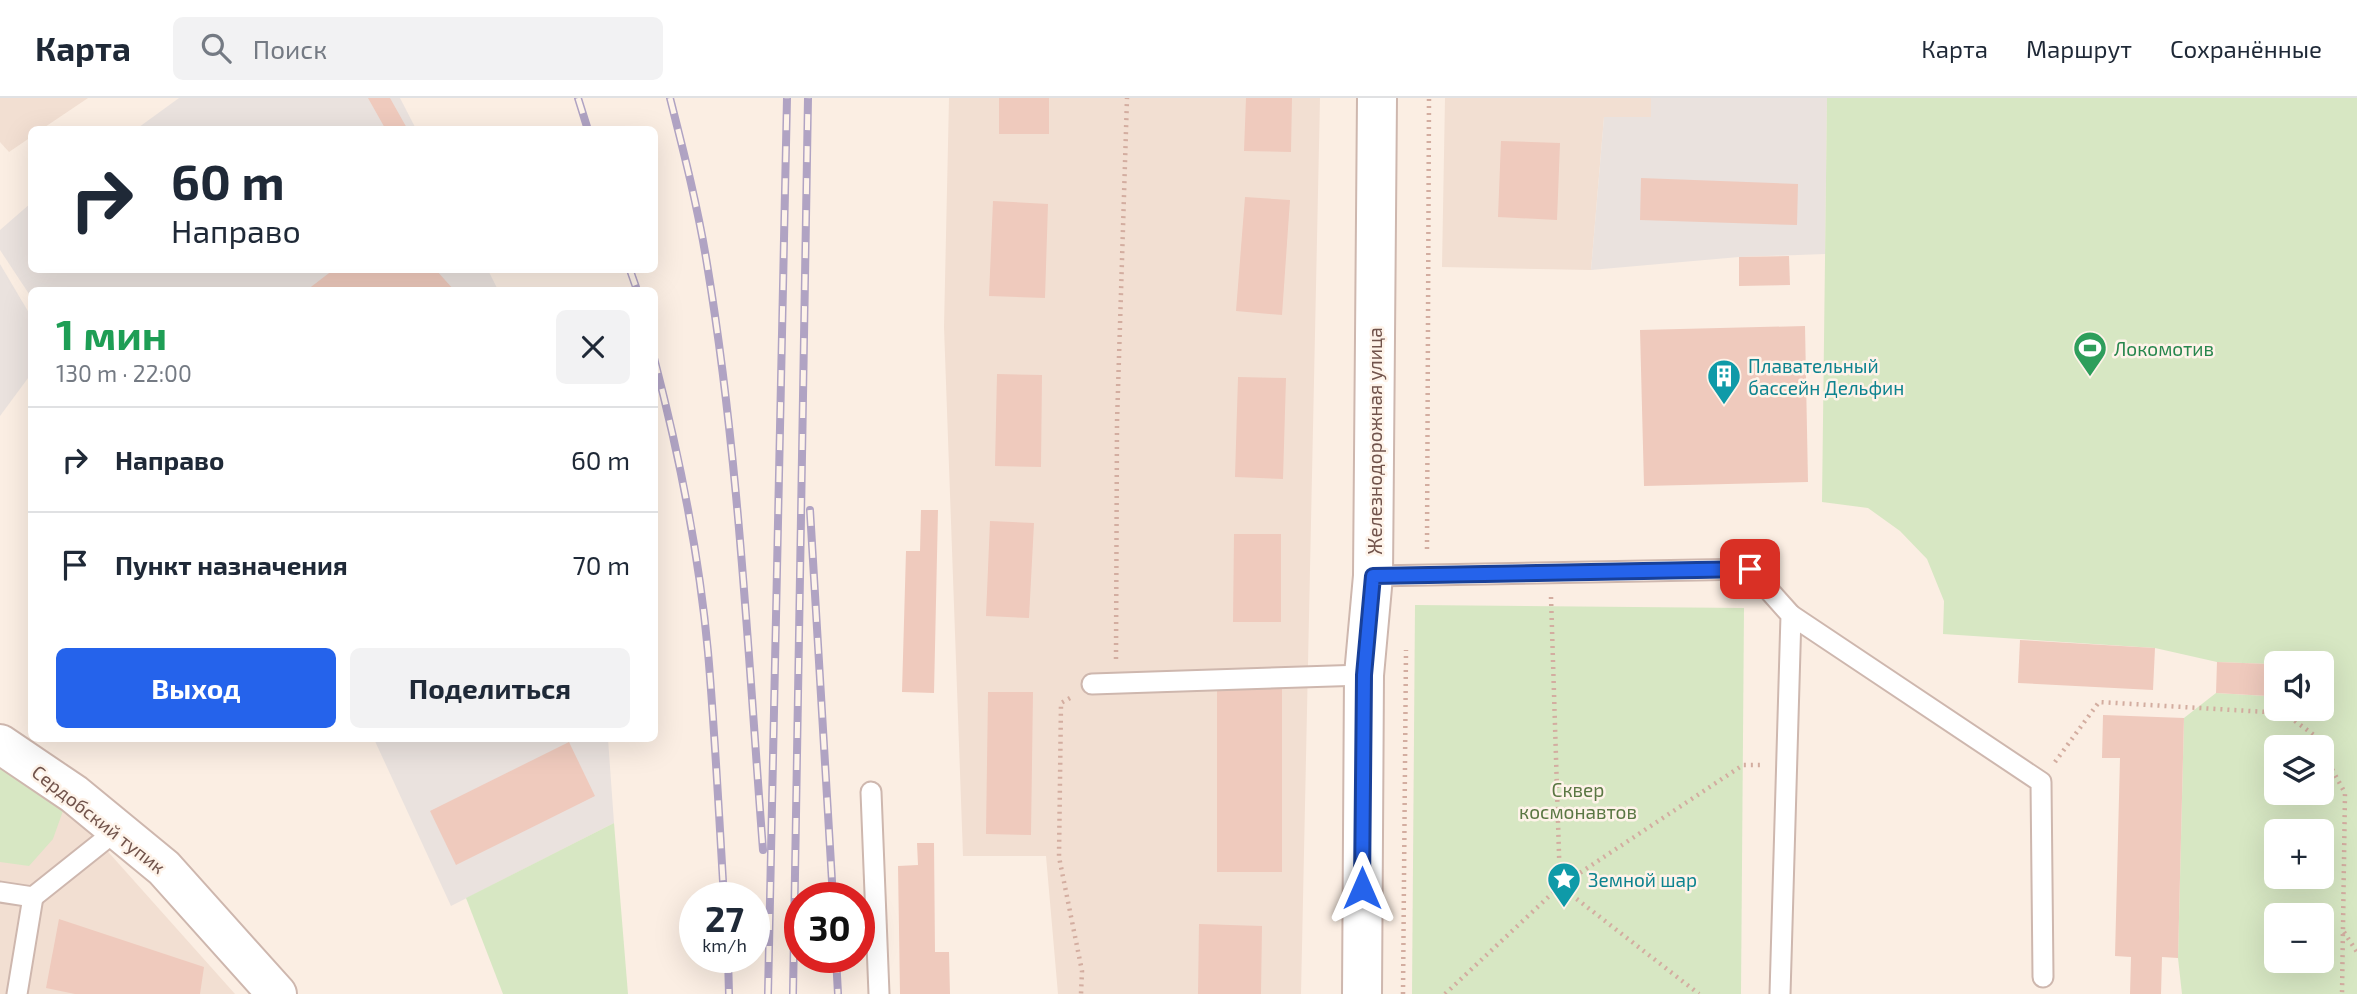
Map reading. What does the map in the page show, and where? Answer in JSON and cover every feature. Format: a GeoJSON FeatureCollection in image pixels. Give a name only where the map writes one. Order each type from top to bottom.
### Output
{"type":"FeatureCollection","features":[{"type":"Feature","properties":{"kind":"street","name":"Железнодорожная улица"},"geometry":{"type":"LineString","coordinates":[[1362,994],[1364,675],[1373,576],[1377,98]]}},
{"type":"Feature","properties":{"kind":"street","name":"Сердобский тупик"},"geometry":{"type":"LineString","coordinates":[[0,744],[74,794],[164,868],[276,994]]}},
{"type":"Feature","properties":{"kind":"lane"},"geometry":{"type":"LineString","coordinates":[[1373,576],[1750,569],[1791,615],[2041,782],[2043,976]]}},
{"type":"Feature","properties":{"kind":"lane"},"geometry":{"type":"LineString","coordinates":[[1780,994],[1791,615]]}},
{"type":"Feature","properties":{"kind":"lane"},"geometry":{"type":"LineString","coordinates":[[1092,684],[1364,675]]}},
{"type":"Feature","properties":{"kind":"lane"},"geometry":{"type":"LineString","coordinates":[[871,792],[879,994]]}},
{"type":"Feature","properties":{"kind":"lane"},"geometry":{"type":"LineString","coordinates":[[17,994],[33,897],[117,830]]}},
{"type":"Feature","properties":{"kind":"lane"},"geometry":{"type":"LineString","coordinates":[[0,892],[33,897]]}},
{"type":"Feature","properties":{"kind":"path"},"geometry":{"type":"LineString","coordinates":[[1081,994],[1082,971],[1059,858],[1061,703],[1115,670],[1117,422],[1127,98]]}},
{"type":"Feature","properties":{"kind":"path"},"geometry":{"type":"LineString","coordinates":[[1426,575],[1429,98]]}},
{"type":"Feature","properties":{"kind":"path"},"geometry":{"type":"LineString","coordinates":[[1550,572],[1560,886]]}},
{"type":"Feature","properties":{"kind":"path"},"geometry":{"type":"LineString","coordinates":[[1403,994],[1406,637]]}},
{"type":"Feature","properties":{"kind":"path"},"geometry":{"type":"LineString","coordinates":[[2041,782],[2099,702],[2284,713],[2314,735]]}},
{"type":"Feature","properties":{"kind":"path"},"geometry":{"type":"LineString","coordinates":[[1444,994],[1560,886],[1743,765],[1787,765]]}},
{"type":"Feature","properties":{"kind":"path"},"geometry":{"type":"LineString","coordinates":[[2334,773],[2345,793],[2342,994]]}},
{"type":"Feature","properties":{"kind":"path"},"geometry":{"type":"LineString","coordinates":[[1560,886],[1699,994]]}},
{"type":"Feature","properties":{"kind":"path"},"geometry":{"type":"LineString","coordinates":[[2343,931],[2357,952]]}},
{"type":"Feature","properties":{"kind":"shaded area"},"geometry":{"type":"Polygon","coordinates":[[[0,98],[88,98],[46,126],[28,126],[28,139],[9,152],[0,142],[0,98]]]}},
{"type":"Feature","properties":{"kind":"shaded area"},"geometry":{"type":"Polygon","coordinates":[[[179,98],[400,98],[414,126],[140,126],[179,98]]]}},
{"type":"Feature","properties":{"kind":"shaded area"},"geometry":{"type":"Polygon","coordinates":[[[949,98],[1320,98],[1301,994],[1058,994],[1046,856],[963,856],[944,327],[949,98]]]}},
{"type":"Feature","properties":{"kind":"shaded area"},"geometry":{"type":"Polygon","coordinates":[[[1445,98],[1651,98],[1652,118],[1604,117],[1591,270],[1442,267],[1445,98]]]}},
{"type":"Feature","properties":{"kind":"shaded area"},"geometry":{"type":"Polygon","coordinates":[[[1651,98],[1827,98],[1825,254],[1739,257],[1591,270],[1604,117],[1651,117],[1651,98]]]}},
{"type":"Feature","properties":{"kind":"shaded area"},"geometry":{"type":"Polygon","coordinates":[[[28,206],[28,273],[490,273],[496,287],[28,287],[28,292],[0,250],[0,230],[28,206]]]}},
{"type":"Feature","properties":{"kind":"shaded area"},"geometry":{"type":"Polygon","coordinates":[[[0,264],[28,311],[28,378],[0,416],[0,264]]]}},
{"type":"Feature","properties":{"kind":"shaded area"},"geometry":{"type":"Polygon","coordinates":[[[375,742],[608,742],[614,823],[451,906],[375,742]]]}},
{"type":"Feature","properties":{"kind":"shaded area"},"geometry":{"type":"Polygon","coordinates":[[[0,763],[77,817],[235,994],[0,994],[0,763]]]}},
{"type":"Feature","properties":{"kind":"green space","name":"Локомотив"},"geometry":{"type":"Polygon","coordinates":[[[1827,98],[2357,98],[2357,994],[2182,994],[2178,958],[2184,718],[2216,693],[2264,696],[2264,721],[2334,721],[2334,651],[2264,651],[2264,664],[2217,662],[2155,648],[1943,634],[1944,601],[1927,559],[1900,531],[1868,508],[1822,502],[1827,98]]]}},
{"type":"Feature","properties":{"kind":"green space","name":"Сквер космонавтов"},"geometry":{"type":"Polygon","coordinates":[[[1415,605],[1744,608],[1741,994],[1412,994],[1415,605]]]}},
{"type":"Feature","properties":{"kind":"green space"},"geometry":{"type":"Polygon","coordinates":[[[0,763],[64,808],[53,839],[29,866],[0,862],[0,763]]]}},
{"type":"Feature","properties":{"kind":"green space"},"geometry":{"type":"Polygon","coordinates":[[[614,823],[628,994],[503,994],[466,898],[614,823]]]}},
{"type":"Feature","properties":{"kind":"building"},"geometry":{"type":"Polygon","coordinates":[[[368,98],[390,98],[406,126],[384,126],[368,98]]]}},
{"type":"Feature","properties":{"kind":"building"},"geometry":{"type":"Polygon","coordinates":[[[999,98],[1049,98],[1049,134],[999,134],[999,98]]]}},
{"type":"Feature","properties":{"kind":"building"},"geometry":{"type":"Polygon","coordinates":[[[1246,98],[1292,98],[1291,152],[1244,151],[1246,98]]]}},
{"type":"Feature","properties":{"kind":"building"},"geometry":{"type":"Polygon","coordinates":[[[1501,141],[1560,143],[1557,220],[1498,217],[1501,141]]]}},
{"type":"Feature","properties":{"kind":"building"},"geometry":{"type":"Polygon","coordinates":[[[1641,178],[1798,184],[1797,225],[1640,220],[1641,178]]]}},
{"type":"Feature","properties":{"kind":"building"},"geometry":{"type":"Polygon","coordinates":[[[1245,197],[1290,200],[1282,315],[1236,311],[1245,197]]]}},
{"type":"Feature","properties":{"kind":"building"},"geometry":{"type":"Polygon","coordinates":[[[993,201],[1048,204],[1045,298],[989,296],[993,201]]]}},
{"type":"Feature","properties":{"kind":"building"},"geometry":{"type":"Polygon","coordinates":[[[1789,256],[1790,285],[1739,286],[1739,257],[1789,256]]]}},
{"type":"Feature","properties":{"kind":"building"},"geometry":{"type":"Polygon","coordinates":[[[329,273],[439,273],[451,287],[311,287],[329,273]]]}},
{"type":"Feature","properties":{"kind":"building","name":"Плавательный бассейн Дельфин"},"geometry":{"type":"Polygon","coordinates":[[[1805,326],[1808,482],[1644,486],[1640,330],[1805,326]]]}},
{"type":"Feature","properties":{"kind":"building"},"geometry":{"type":"Polygon","coordinates":[[[997,374],[1042,375],[1041,467],[995,466],[997,374]]]}},
{"type":"Feature","properties":{"kind":"building"},"geometry":{"type":"Polygon","coordinates":[[[1238,377],[1286,378],[1283,479],[1235,477],[1238,377]]]}},
{"type":"Feature","properties":{"kind":"building"},"geometry":{"type":"Polygon","coordinates":[[[921,510],[938,510],[934,693],[902,692],[906,551],[920,551],[921,510]]]}},
{"type":"Feature","properties":{"kind":"building"},"geometry":{"type":"Polygon","coordinates":[[[990,521],[1034,523],[1029,618],[986,616],[990,521]]]}},
{"type":"Feature","properties":{"kind":"building"},"geometry":{"type":"Polygon","coordinates":[[[1234,534],[1281,534],[1281,622],[1233,622],[1234,534]]]}},
{"type":"Feature","properties":{"kind":"building"},"geometry":{"type":"Polygon","coordinates":[[[2020,640],[2155,648],[2153,690],[2018,683],[2020,640]]]}},
{"type":"Feature","properties":{"kind":"building"},"geometry":{"type":"Polygon","coordinates":[[[2217,662],[2264,664],[2264,696],[2216,693],[2217,662]]]}},
{"type":"Feature","properties":{"kind":"building"},"geometry":{"type":"Polygon","coordinates":[[[1217,689],[1282,689],[1282,872],[1217,872],[1217,689]]]}},
{"type":"Feature","properties":{"kind":"building"},"geometry":{"type":"Polygon","coordinates":[[[988,692],[1033,692],[1031,835],[986,834],[988,692]]]}},
{"type":"Feature","properties":{"kind":"building"},"geometry":{"type":"Polygon","coordinates":[[[2103,715],[2184,718],[2178,958],[2162,957],[2161,994],[2130,994],[2131,957],[2115,956],[2120,758],[2102,758],[2103,715]]]}},
{"type":"Feature","properties":{"kind":"building"},"geometry":{"type":"Polygon","coordinates":[[[569,742],[595,796],[456,865],[430,811],[569,742]]]}},
{"type":"Feature","properties":{"kind":"building"},"geometry":{"type":"Polygon","coordinates":[[[917,843],[934,843],[935,952],[949,952],[950,994],[900,994],[898,866],[918,865],[917,843]]]}},
{"type":"Feature","properties":{"kind":"building"},"geometry":{"type":"Polygon","coordinates":[[[59,919],[204,967],[200,994],[75,994],[46,988],[59,919]]]}},
{"type":"Feature","properties":{"kind":"building"},"geometry":{"type":"Polygon","coordinates":[[[1199,924],[1262,926],[1261,994],[1198,994],[1199,924]]]}},
{"type":"Feature","properties":{"kind":"railway"},"geometry":{"type":"LineString","coordinates":[[578,98],[587,126]]}},
{"type":"Feature","properties":{"kind":"railway"},"geometry":{"type":"LineString","coordinates":[[670,98],[703,243],[718,337],[735,483],[763,850]]}},
{"type":"Feature","properties":{"kind":"railway"},"geometry":{"type":"LineString","coordinates":[[768,994],[787,98]]}},
{"type":"Feature","properties":{"kind":"railway"},"geometry":{"type":"LineString","coordinates":[[793,994],[808,98]]}},
{"type":"Feature","properties":{"kind":"railway"},"geometry":{"type":"LineString","coordinates":[[631,273],[636,287]]}},
{"type":"Feature","properties":{"kind":"railway"},"geometry":{"type":"LineString","coordinates":[[658,374],[687,504],[704,615],[723,882]]}},
{"type":"Feature","properties":{"kind":"railway"},"geometry":{"type":"LineString","coordinates":[[810,510],[832,882]]}},
{"type":"Feature","properties":{"kind":"railway"},"geometry":{"type":"LineString","coordinates":[[728,973],[729,994]]}},
{"type":"Feature","properties":{"kind":"railway"},"geometry":{"type":"LineString","coordinates":[[837,973],[838,994]]}},
{"type":"Feature","properties":{"kind":"place","name":"Локомотив"},"geometry":{"type":"Point","coordinates":[2090,378]}},
{"type":"Feature","properties":{"kind":"place","name":"Плавательный бассейн Дельфин"},"geometry":{"type":"Point","coordinates":[1724,406]}},
{"type":"Feature","properties":{"kind":"place","name":"Земной шар"},"geometry":{"type":"Point","coordinates":[1564,909]}},
{"type":"Feature","properties":{"kind":"route"},"geometry":{"type":"LineString","coordinates":[[1362,888],[1364,675],[1373,576],[1750,569]]}}]}
